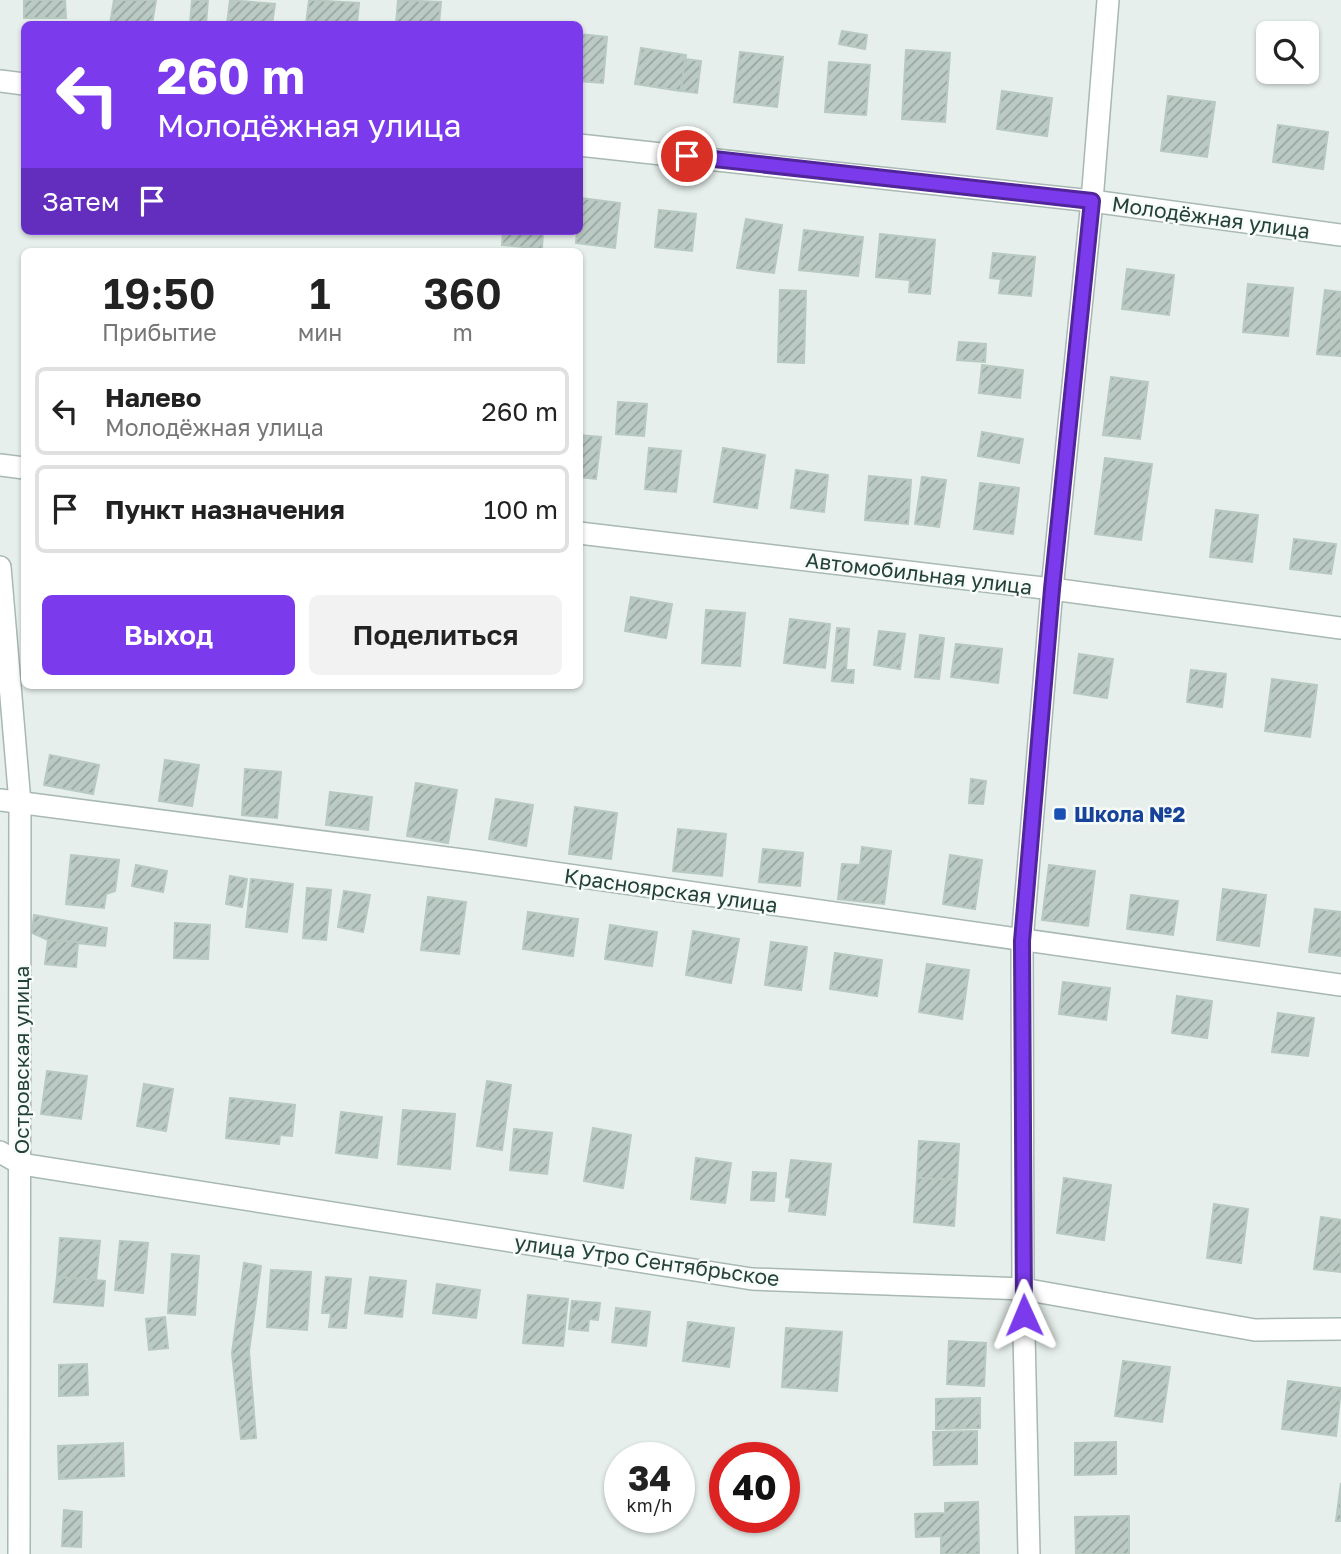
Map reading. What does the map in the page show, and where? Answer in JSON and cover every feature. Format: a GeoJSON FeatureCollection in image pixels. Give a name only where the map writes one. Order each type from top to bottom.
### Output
{"type":"FeatureCollection","features":[{"type":"Feature","properties":{"kind":"street"},"geometry":{"type":"LineString","coordinates":[[1030,1554],[1023,1289],[1022,941],[1052,589],[1092,201],[1108,0]]}},
{"type":"Feature","properties":{"kind":"street"},"geometry":{"type":"LineString","coordinates":[[0,81],[21,84]]}},
{"type":"Feature","properties":{"kind":"street","name":"Молодёжная улица"},"geometry":{"type":"LineString","coordinates":[[583,145],[1092,201],[1341,235]]}},
{"type":"Feature","properties":{"kind":"street"},"geometry":{"type":"LineString","coordinates":[[0,465],[21,468]]}},
{"type":"Feature","properties":{"kind":"street","name":"Автомобильная улица"},"geometry":{"type":"LineString","coordinates":[[583,533],[1052,589],[1341,628]]}},
{"type":"Feature","properties":{"kind":"street","name":"Островская улица"},"geometry":{"type":"LineString","coordinates":[[0,567],[21,1164],[9,1412],[19,1554]]}},
{"type":"Feature","properties":{"kind":"street","name":"Красноярская улица"},"geometry":{"type":"LineString","coordinates":[[10,801],[470,861],[1341,985]]}},
{"type":"Feature","properties":{"kind":"street","name":"улица Утро Сентябрьское"},"geometry":{"type":"LineString","coordinates":[[0,1152],[21,1164],[752,1279],[1023,1289],[1255,1330],[1341,1329]]}},
{"type":"Feature","properties":{"kind":"building"},"geometry":{"type":"Polygon","coordinates":[[[24,0],[65,0],[66,18],[24,18],[24,0]]]}},
{"type":"Feature","properties":{"kind":"building"},"geometry":{"type":"Polygon","coordinates":[[[114,0],[156,0],[152,21],[110,21],[114,0]]]}},
{"type":"Feature","properties":{"kind":"building"},"geometry":{"type":"Polygon","coordinates":[[[192,0],[208,0],[206,21],[190,21],[192,0]]]}},
{"type":"Feature","properties":{"kind":"building"},"geometry":{"type":"Polygon","coordinates":[[[230,0],[275,4],[272,21],[227,21],[230,0]]]}},
{"type":"Feature","properties":{"kind":"building"},"geometry":{"type":"Polygon","coordinates":[[[309,0],[359,3],[357,21],[306,21],[309,0]]]}},
{"type":"Feature","properties":{"kind":"building"},"geometry":{"type":"Polygon","coordinates":[[[398,0],[441,2],[439,21],[396,21],[398,0]]]}},
{"type":"Feature","properties":{"kind":"building"},"geometry":{"type":"Polygon","coordinates":[[[842,31],[867,35],[865,49],[839,44],[842,31]]]}},
{"type":"Feature","properties":{"kind":"building"},"geometry":{"type":"Polygon","coordinates":[[[583,34],[607,37],[603,83],[583,81],[583,34]]]}},
{"type":"Feature","properties":{"kind":"building"},"geometry":{"type":"Polygon","coordinates":[[[641,48],[686,55],[681,91],[635,84],[641,48]]]}},
{"type":"Feature","properties":{"kind":"building"},"geometry":{"type":"Polygon","coordinates":[[[906,50],[950,53],[945,122],[902,119],[906,50]]]}},
{"type":"Feature","properties":{"kind":"building"},"geometry":{"type":"Polygon","coordinates":[[[740,52],[783,57],[777,107],[734,102],[740,52]]]}},
{"type":"Feature","properties":{"kind":"building"},"geometry":{"type":"Polygon","coordinates":[[[685,59],[701,61],[697,93],[681,91],[685,59]]]}},
{"type":"Feature","properties":{"kind":"building"},"geometry":{"type":"Polygon","coordinates":[[[829,62],[870,65],[866,115],[825,112],[829,62]]]}},
{"type":"Feature","properties":{"kind":"building"},"geometry":{"type":"Polygon","coordinates":[[[1002,91],[1052,98],[1047,136],[997,129],[1002,91]]]}},
{"type":"Feature","properties":{"kind":"building"},"geometry":{"type":"Polygon","coordinates":[[[1168,96],[1215,102],[1207,157],[1161,151],[1168,96]]]}},
{"type":"Feature","properties":{"kind":"building"},"geometry":{"type":"Polygon","coordinates":[[[1278,125],[1328,132],[1323,169],[1273,162],[1278,125]]]}},
{"type":"Feature","properties":{"kind":"building"},"geometry":{"type":"Polygon","coordinates":[[[583,198],[620,203],[615,248],[576,243],[577,235],[583,235],[583,198]]]}},
{"type":"Feature","properties":{"kind":"building"},"geometry":{"type":"Polygon","coordinates":[[[659,210],[696,214],[692,251],[655,247],[659,210]]]}},
{"type":"Feature","properties":{"kind":"building"},"geometry":{"type":"Polygon","coordinates":[[[746,219],[782,225],[774,273],[737,268],[746,219]]]}},
{"type":"Feature","properties":{"kind":"building"},"geometry":{"type":"Polygon","coordinates":[[[804,230],[863,237],[858,276],[799,270],[804,230]]]}},
{"type":"Feature","properties":{"kind":"building"},"geometry":{"type":"Polygon","coordinates":[[[880,234],[935,240],[930,294],[909,292],[910,280],[876,277],[880,234]]]}},
{"type":"Feature","properties":{"kind":"building"},"geometry":{"type":"Polygon","coordinates":[[[503,235],[543,235],[542,248],[502,245],[503,235]]]}},
{"type":"Feature","properties":{"kind":"building"},"geometry":{"type":"Polygon","coordinates":[[[993,253],[1035,257],[1031,296],[999,293],[1001,279],[990,278],[993,253]]]}},
{"type":"Feature","properties":{"kind":"building"},"geometry":{"type":"Polygon","coordinates":[[[1127,269],[1174,275],[1169,315],[1122,309],[1127,269]]]}},
{"type":"Feature","properties":{"kind":"building"},"geometry":{"type":"Polygon","coordinates":[[[1248,284],[1293,288],[1288,336],[1243,332],[1248,284]]]}},
{"type":"Feature","properties":{"kind":"building"},"geometry":{"type":"Polygon","coordinates":[[[780,290],[806,291],[804,363],[778,362],[780,290]]]}},
{"type":"Feature","properties":{"kind":"building"},"geometry":{"type":"Polygon","coordinates":[[[1325,290],[1341,292],[1341,356],[1317,354],[1325,290]]]}},
{"type":"Feature","properties":{"kind":"building"},"geometry":{"type":"Polygon","coordinates":[[[959,342],[986,344],[985,362],[957,360],[959,342]]]}},
{"type":"Feature","properties":{"kind":"building"},"geometry":{"type":"Polygon","coordinates":[[[982,365],[1023,370],[1020,398],[979,393],[982,365]]]}},
{"type":"Feature","properties":{"kind":"building"},"geometry":{"type":"Polygon","coordinates":[[[1111,377],[1148,382],[1140,439],[1103,435],[1111,377]]]}},
{"type":"Feature","properties":{"kind":"building"},"geometry":{"type":"Polygon","coordinates":[[[618,402],[647,404],[644,436],[616,434],[618,402]]]}},
{"type":"Feature","properties":{"kind":"building"},"geometry":{"type":"Polygon","coordinates":[[[982,432],[1023,439],[1019,463],[978,456],[982,432]]]}},
{"type":"Feature","properties":{"kind":"building"},"geometry":{"type":"Polygon","coordinates":[[[583,435],[601,437],[596,479],[583,477],[583,435]]]}},
{"type":"Feature","properties":{"kind":"building"},"geometry":{"type":"Polygon","coordinates":[[[649,448],[681,451],[676,492],[645,489],[649,448]]]}},
{"type":"Feature","properties":{"kind":"building"},"geometry":{"type":"Polygon","coordinates":[[[723,448],[765,455],[757,508],[714,502],[723,448]]]}},
{"type":"Feature","properties":{"kind":"building"},"geometry":{"type":"Polygon","coordinates":[[[1105,458],[1152,464],[1141,540],[1095,534],[1105,458]]]}},
{"type":"Feature","properties":{"kind":"building"},"geometry":{"type":"Polygon","coordinates":[[[796,470],[828,475],[824,512],[791,508],[796,470]]]}},
{"type":"Feature","properties":{"kind":"building"},"geometry":{"type":"Polygon","coordinates":[[[869,476],[911,480],[908,524],[865,520],[869,476]]]}},
{"type":"Feature","properties":{"kind":"building"},"geometry":{"type":"Polygon","coordinates":[[[922,477],[946,480],[939,527],[915,524],[922,477]]]}},
{"type":"Feature","properties":{"kind":"building"},"geometry":{"type":"Polygon","coordinates":[[[980,483],[1019,488],[1013,534],[974,529],[980,483]]]}},
{"type":"Feature","properties":{"kind":"building"},"geometry":{"type":"Polygon","coordinates":[[[1216,510],[1258,515],[1252,562],[1210,557],[1216,510]]]}},
{"type":"Feature","properties":{"kind":"building"},"geometry":{"type":"Polygon","coordinates":[[[1294,539],[1336,544],[1331,574],[1290,569],[1294,539]]]}},
{"type":"Feature","properties":{"kind":"building"},"geometry":{"type":"Polygon","coordinates":[[[631,597],[672,604],[666,638],[625,631],[631,597]]]}},
{"type":"Feature","properties":{"kind":"building"},"geometry":{"type":"Polygon","coordinates":[[[706,610],[745,613],[740,666],[702,663],[706,610]]]}},
{"type":"Feature","properties":{"kind":"building"},"geometry":{"type":"Polygon","coordinates":[[[790,619],[830,624],[825,668],[784,663],[790,619]]]}},
{"type":"Feature","properties":{"kind":"building"},"geometry":{"type":"Polygon","coordinates":[[[837,628],[849,629],[846,670],[854,670],[853,683],[832,681],[837,628]]]}},
{"type":"Feature","properties":{"kind":"building"},"geometry":{"type":"Polygon","coordinates":[[[879,631],[905,634],[900,669],[874,665],[879,631]]]}},
{"type":"Feature","properties":{"kind":"building"},"geometry":{"type":"Polygon","coordinates":[[[920,635],[944,638],[939,679],[915,677],[920,635]]]}},
{"type":"Feature","properties":{"kind":"building"},"geometry":{"type":"Polygon","coordinates":[[[956,644],[1002,649],[998,683],[951,677],[956,644]]]}},
{"type":"Feature","properties":{"kind":"building"},"geometry":{"type":"Polygon","coordinates":[[[1079,654],[1113,659],[1107,698],[1074,693],[1079,654]]]}},
{"type":"Feature","properties":{"kind":"building"},"geometry":{"type":"Polygon","coordinates":[[[1191,670],[1226,674],[1222,707],[1187,702],[1191,670]]]}},
{"type":"Feature","properties":{"kind":"building"},"geometry":{"type":"Polygon","coordinates":[[[1272,679],[1317,685],[1310,737],[1265,731],[1272,679]]]}},
{"type":"Feature","properties":{"kind":"building"},"geometry":{"type":"Polygon","coordinates":[[[50,755],[99,765],[93,794],[44,785],[50,755]]]}},
{"type":"Feature","properties":{"kind":"building"},"geometry":{"type":"Polygon","coordinates":[[[165,760],[199,765],[192,806],[159,801],[165,760]]]}},
{"type":"Feature","properties":{"kind":"building"},"geometry":{"type":"Polygon","coordinates":[[[245,769],[281,772],[277,818],[242,815],[245,769]]]}},
{"type":"Feature","properties":{"kind":"building"},"geometry":{"type":"Polygon","coordinates":[[[971,779],[986,781],[983,804],[969,803],[971,779]]]}},
{"type":"Feature","properties":{"kind":"building"},"geometry":{"type":"Polygon","coordinates":[[[416,783],[457,790],[448,843],[407,836],[416,783]]]}},
{"type":"Feature","properties":{"kind":"building"},"geometry":{"type":"Polygon","coordinates":[[[330,792],[372,797],[368,830],[326,825],[330,792]]]}},
{"type":"Feature","properties":{"kind":"building"},"geometry":{"type":"Polygon","coordinates":[[[496,799],[533,805],[526,846],[489,839],[496,799]]]}},
{"type":"Feature","properties":{"kind":"building"},"geometry":{"type":"Polygon","coordinates":[[[575,807],[617,813],[611,859],[569,854],[575,807]]]}},
{"type":"Feature","properties":{"kind":"building"},"geometry":{"type":"Polygon","coordinates":[[[678,829],[726,834],[722,876],[673,871],[678,829]]]}},
{"type":"Feature","properties":{"kind":"building"},"geometry":{"type":"Polygon","coordinates":[[[862,847],[891,851],[884,904],[838,899],[842,864],[860,865],[862,847]]]}},
{"type":"Feature","properties":{"kind":"building"},"geometry":{"type":"Polygon","coordinates":[[[763,849],[803,853],[800,886],[759,882],[763,849]]]}},
{"type":"Feature","properties":{"kind":"building"},"geometry":{"type":"Polygon","coordinates":[[[71,855],[119,860],[115,891],[106,894],[104,908],[66,904],[71,855]]]}},
{"type":"Feature","properties":{"kind":"building"},"geometry":{"type":"Polygon","coordinates":[[[950,855],[982,860],[975,909],[943,904],[950,855]]]}},
{"type":"Feature","properties":{"kind":"building"},"geometry":{"type":"Polygon","coordinates":[[[136,865],[167,871],[163,892],[132,886],[136,865]]]}},
{"type":"Feature","properties":{"kind":"building"},"geometry":{"type":"Polygon","coordinates":[[[1049,865],[1095,871],[1088,926],[1042,920],[1049,865]]]}},
{"type":"Feature","properties":{"kind":"building"},"geometry":{"type":"Polygon","coordinates":[[[230,876],[247,879],[242,907],[226,904],[230,876]]]}},
{"type":"Feature","properties":{"kind":"building"},"geometry":{"type":"Polygon","coordinates":[[[251,879],[293,884],[287,932],[246,927],[251,879]]]}},
{"type":"Feature","properties":{"kind":"building"},"geometry":{"type":"Polygon","coordinates":[[[307,888],[331,890],[326,940],[303,938],[307,888]]]}},
{"type":"Feature","properties":{"kind":"building"},"geometry":{"type":"Polygon","coordinates":[[[1223,889],[1266,895],[1259,946],[1217,940],[1223,889]]]}},
{"type":"Feature","properties":{"kind":"building"},"geometry":{"type":"Polygon","coordinates":[[[344,891],[370,895],[363,932],[338,927],[344,891]]]}},
{"type":"Feature","properties":{"kind":"building"},"geometry":{"type":"Polygon","coordinates":[[[1131,895],[1178,901],[1173,935],[1127,929],[1131,895]]]}},
{"type":"Feature","properties":{"kind":"building"},"geometry":{"type":"Polygon","coordinates":[[[428,897],[466,902],[459,954],[421,950],[428,897]]]}},
{"type":"Feature","properties":{"kind":"building"},"geometry":{"type":"Polygon","coordinates":[[[1315,909],[1341,912],[1341,956],[1309,952],[1315,909]]]}},
{"type":"Feature","properties":{"kind":"building"},"geometry":{"type":"Polygon","coordinates":[[[528,912],[578,919],[573,956],[523,949],[528,912]]]}},
{"type":"Feature","properties":{"kind":"building"},"geometry":{"type":"Polygon","coordinates":[[[34,915],[107,928],[105,946],[48,940],[32,933],[34,915]]]}},
{"type":"Feature","properties":{"kind":"building"},"geometry":{"type":"Polygon","coordinates":[[[175,923],[210,925],[208,959],[174,958],[175,923]]]}},
{"type":"Feature","properties":{"kind":"building"},"geometry":{"type":"Polygon","coordinates":[[[610,925],[657,932],[652,966],[605,959],[610,925]]]}},
{"type":"Feature","properties":{"kind":"building"},"geometry":{"type":"Polygon","coordinates":[[[693,931],[739,939],[731,983],[686,975],[693,931]]]}},
{"type":"Feature","properties":{"kind":"building"},"geometry":{"type":"Polygon","coordinates":[[[48,940],[78,942],[76,967],[45,964],[48,940]]]}},
{"type":"Feature","properties":{"kind":"building"},"geometry":{"type":"Polygon","coordinates":[[[771,942],[807,947],[801,990],[765,985],[771,942]]]}},
{"type":"Feature","properties":{"kind":"building"},"geometry":{"type":"Polygon","coordinates":[[[835,953],[882,960],[877,996],[830,989],[835,953]]]}},
{"type":"Feature","properties":{"kind":"building"},"geometry":{"type":"Polygon","coordinates":[[[927,964],[969,970],[962,1019],[919,1012],[927,964]]]}},
{"type":"Feature","properties":{"kind":"building"},"geometry":{"type":"Polygon","coordinates":[[[1063,982],[1110,988],[1106,1020],[1059,1014],[1063,982]]]}},
{"type":"Feature","properties":{"kind":"building"},"geometry":{"type":"Polygon","coordinates":[[[1177,996],[1212,1001],[1207,1038],[1172,1033],[1177,996]]]}},
{"type":"Feature","properties":{"kind":"building"},"geometry":{"type":"Polygon","coordinates":[[[1278,1013],[1314,1018],[1308,1056],[1272,1052],[1278,1013]]]}},
{"type":"Feature","properties":{"kind":"building"},"geometry":{"type":"Polygon","coordinates":[[[47,1071],[87,1076],[81,1119],[41,1114],[47,1071]]]}},
{"type":"Feature","properties":{"kind":"building"},"geometry":{"type":"Polygon","coordinates":[[[487,1081],[511,1085],[502,1150],[477,1146],[487,1081]]]}},
{"type":"Feature","properties":{"kind":"building"},"geometry":{"type":"Polygon","coordinates":[[[144,1084],[173,1089],[166,1131],[137,1126],[144,1084]]]}},
{"type":"Feature","properties":{"kind":"building"},"geometry":{"type":"Polygon","coordinates":[[[230,1098],[295,1105],[292,1136],[280,1135],[279,1144],[226,1138],[230,1098]]]}},
{"type":"Feature","properties":{"kind":"building"},"geometry":{"type":"Polygon","coordinates":[[[403,1110],[455,1114],[450,1169],[398,1164],[403,1110]]]}},
{"type":"Feature","properties":{"kind":"building"},"geometry":{"type":"Polygon","coordinates":[[[341,1112],[382,1117],[377,1158],[336,1153],[341,1112]]]}},
{"type":"Feature","properties":{"kind":"building"},"geometry":{"type":"Polygon","coordinates":[[[593,1128],[631,1135],[623,1188],[584,1181],[593,1128]]]}},
{"type":"Feature","properties":{"kind":"building"},"geometry":{"type":"Polygon","coordinates":[[[514,1129],[552,1133],[547,1174],[510,1170],[514,1129]]]}},
{"type":"Feature","properties":{"kind":"building"},"geometry":{"type":"Polygon","coordinates":[[[919,1141],[959,1144],[957,1180],[917,1178],[919,1141]]]}},
{"type":"Feature","properties":{"kind":"building"},"geometry":{"type":"Polygon","coordinates":[[[696,1158],[731,1163],[725,1203],[691,1199],[696,1158]]]}},
{"type":"Feature","properties":{"kind":"building"},"geometry":{"type":"Polygon","coordinates":[[[791,1160],[831,1164],[825,1215],[789,1211],[791,1198],[786,1197],[791,1160]]]}},
{"type":"Feature","properties":{"kind":"building"},"geometry":{"type":"Polygon","coordinates":[[[753,1172],[776,1173],[774,1201],[751,1200],[753,1172]]]}},
{"type":"Feature","properties":{"kind":"building"},"geometry":{"type":"Polygon","coordinates":[[[917,1178],[957,1180],[954,1226],[914,1222],[917,1178]]]}},
{"type":"Feature","properties":{"kind":"building"},"geometry":{"type":"Polygon","coordinates":[[[1064,1178],[1111,1185],[1104,1240],[1057,1233],[1064,1178]]]}},
{"type":"Feature","properties":{"kind":"building"},"geometry":{"type":"Polygon","coordinates":[[[1214,1204],[1248,1209],[1241,1263],[1207,1258],[1214,1204]]]}},
{"type":"Feature","properties":{"kind":"building"},"geometry":{"type":"Polygon","coordinates":[[[1321,1217],[1341,1220],[1341,1272],[1314,1269],[1321,1217]]]}},
{"type":"Feature","properties":{"kind":"building"},"geometry":{"type":"Polygon","coordinates":[[[60,1238],[100,1241],[96,1280],[57,1277],[60,1238]]]}},
{"type":"Feature","properties":{"kind":"building"},"geometry":{"type":"Polygon","coordinates":[[[120,1241],[148,1243],[143,1293],[115,1290],[120,1241]]]}},
{"type":"Feature","properties":{"kind":"building"},"geometry":{"type":"Polygon","coordinates":[[[172,1254],[199,1256],[195,1315],[168,1313],[172,1254]]]}},
{"type":"Feature","properties":{"kind":"building"},"geometry":{"type":"Polygon","coordinates":[[[244,1263],[261,1266],[249,1351],[256,1438],[241,1439],[232,1353],[244,1263]]]}},
{"type":"Feature","properties":{"kind":"building"},"geometry":{"type":"Polygon","coordinates":[[[271,1270],[311,1272],[307,1330],[267,1327],[271,1270]]]}},
{"type":"Feature","properties":{"kind":"building"},"geometry":{"type":"Polygon","coordinates":[[[57,1277],[105,1281],[103,1306],[54,1302],[57,1277]]]}},
{"type":"Feature","properties":{"kind":"building"},"geometry":{"type":"Polygon","coordinates":[[[326,1277],[351,1279],[346,1328],[329,1327],[331,1313],[322,1313],[326,1277]]]}},
{"type":"Feature","properties":{"kind":"building"},"geometry":{"type":"Polygon","coordinates":[[[370,1277],[406,1281],[402,1317],[365,1313],[370,1277]]]}},
{"type":"Feature","properties":{"kind":"building"},"geometry":{"type":"Polygon","coordinates":[[[437,1284],[480,1290],[476,1318],[433,1313],[437,1284]]]}},
{"type":"Feature","properties":{"kind":"building"},"geometry":{"type":"Polygon","coordinates":[[[528,1295],[568,1299],[563,1346],[523,1343],[528,1295]]]}},
{"type":"Feature","properties":{"kind":"building"},"geometry":{"type":"Polygon","coordinates":[[[572,1301],[600,1303],[598,1320],[589,1319],[588,1331],[569,1329],[572,1301]]]}},
{"type":"Feature","properties":{"kind":"building"},"geometry":{"type":"Polygon","coordinates":[[[616,1308],[650,1312],[646,1346],[612,1342],[616,1308]]]}},
{"type":"Feature","properties":{"kind":"building"},"geometry":{"type":"Polygon","coordinates":[[[165,1317],[168,1348],[149,1350],[146,1319],[165,1317]]]}},
{"type":"Feature","properties":{"kind":"building"},"geometry":{"type":"Polygon","coordinates":[[[688,1322],[734,1328],[729,1367],[683,1361],[688,1322]]]}},
{"type":"Feature","properties":{"kind":"building"},"geometry":{"type":"Polygon","coordinates":[[[786,1328],[842,1332],[837,1391],[782,1387],[786,1328]]]}},
{"type":"Feature","properties":{"kind":"building"},"geometry":{"type":"Polygon","coordinates":[[[949,1341],[986,1343],[984,1386],[947,1384],[949,1341]]]}},
{"type":"Feature","properties":{"kind":"building"},"geometry":{"type":"Polygon","coordinates":[[[1123,1361],[1170,1367],[1162,1422],[1115,1416],[1123,1361]]]}},
{"type":"Feature","properties":{"kind":"building"},"geometry":{"type":"Polygon","coordinates":[[[87,1364],[88,1395],[59,1396],[59,1365],[87,1364]]]}},
{"type":"Feature","properties":{"kind":"building"},"geometry":{"type":"Polygon","coordinates":[[[1288,1381],[1341,1388],[1336,1436],[1282,1429],[1288,1381]]]}},
{"type":"Feature","properties":{"kind":"building"},"geometry":{"type":"Polygon","coordinates":[[[980,1398],[980,1428],[936,1429],[936,1399],[980,1398]]]}},
{"type":"Feature","properties":{"kind":"building"},"geometry":{"type":"Polygon","coordinates":[[[977,1431],[977,1464],[934,1465],[933,1432],[977,1431]]]}},
{"type":"Feature","properties":{"kind":"building"},"geometry":{"type":"Polygon","coordinates":[[[1116,1442],[1116,1474],[1075,1475],[1075,1443],[1116,1442]]]}},
{"type":"Feature","properties":{"kind":"building"},"geometry":{"type":"Polygon","coordinates":[[[123,1443],[124,1476],[59,1479],[58,1446],[123,1443]]]}},
{"type":"Feature","properties":{"kind":"building"},"geometry":{"type":"Polygon","coordinates":[[[1341,1483],[1341,1521],[1336,1521],[1341,1483]]]}},
{"type":"Feature","properties":{"kind":"building"},"geometry":{"type":"Polygon","coordinates":[[[978,1502],[979,1554],[941,1554],[941,1536],[916,1537],[915,1514],[945,1513],[945,1503],[978,1502]]]}},
{"type":"Feature","properties":{"kind":"building"},"geometry":{"type":"Polygon","coordinates":[[[64,1510],[82,1512],[81,1547],[62,1546],[64,1510]]]}},
{"type":"Feature","properties":{"kind":"building"},"geometry":{"type":"Polygon","coordinates":[[[1129,1516],[1129,1554],[1076,1554],[1075,1517],[1129,1516]]]}},
{"type":"Feature","properties":{"kind":"place","name":"Школа №2"},"geometry":{"type":"Point","coordinates":[1060,814]}},
{"type":"Feature","properties":{"kind":"route"},"geometry":{"type":"LineString","coordinates":[[687,156],[1092,201],[1052,589],[1022,941],[1024,1315]]}}]}
